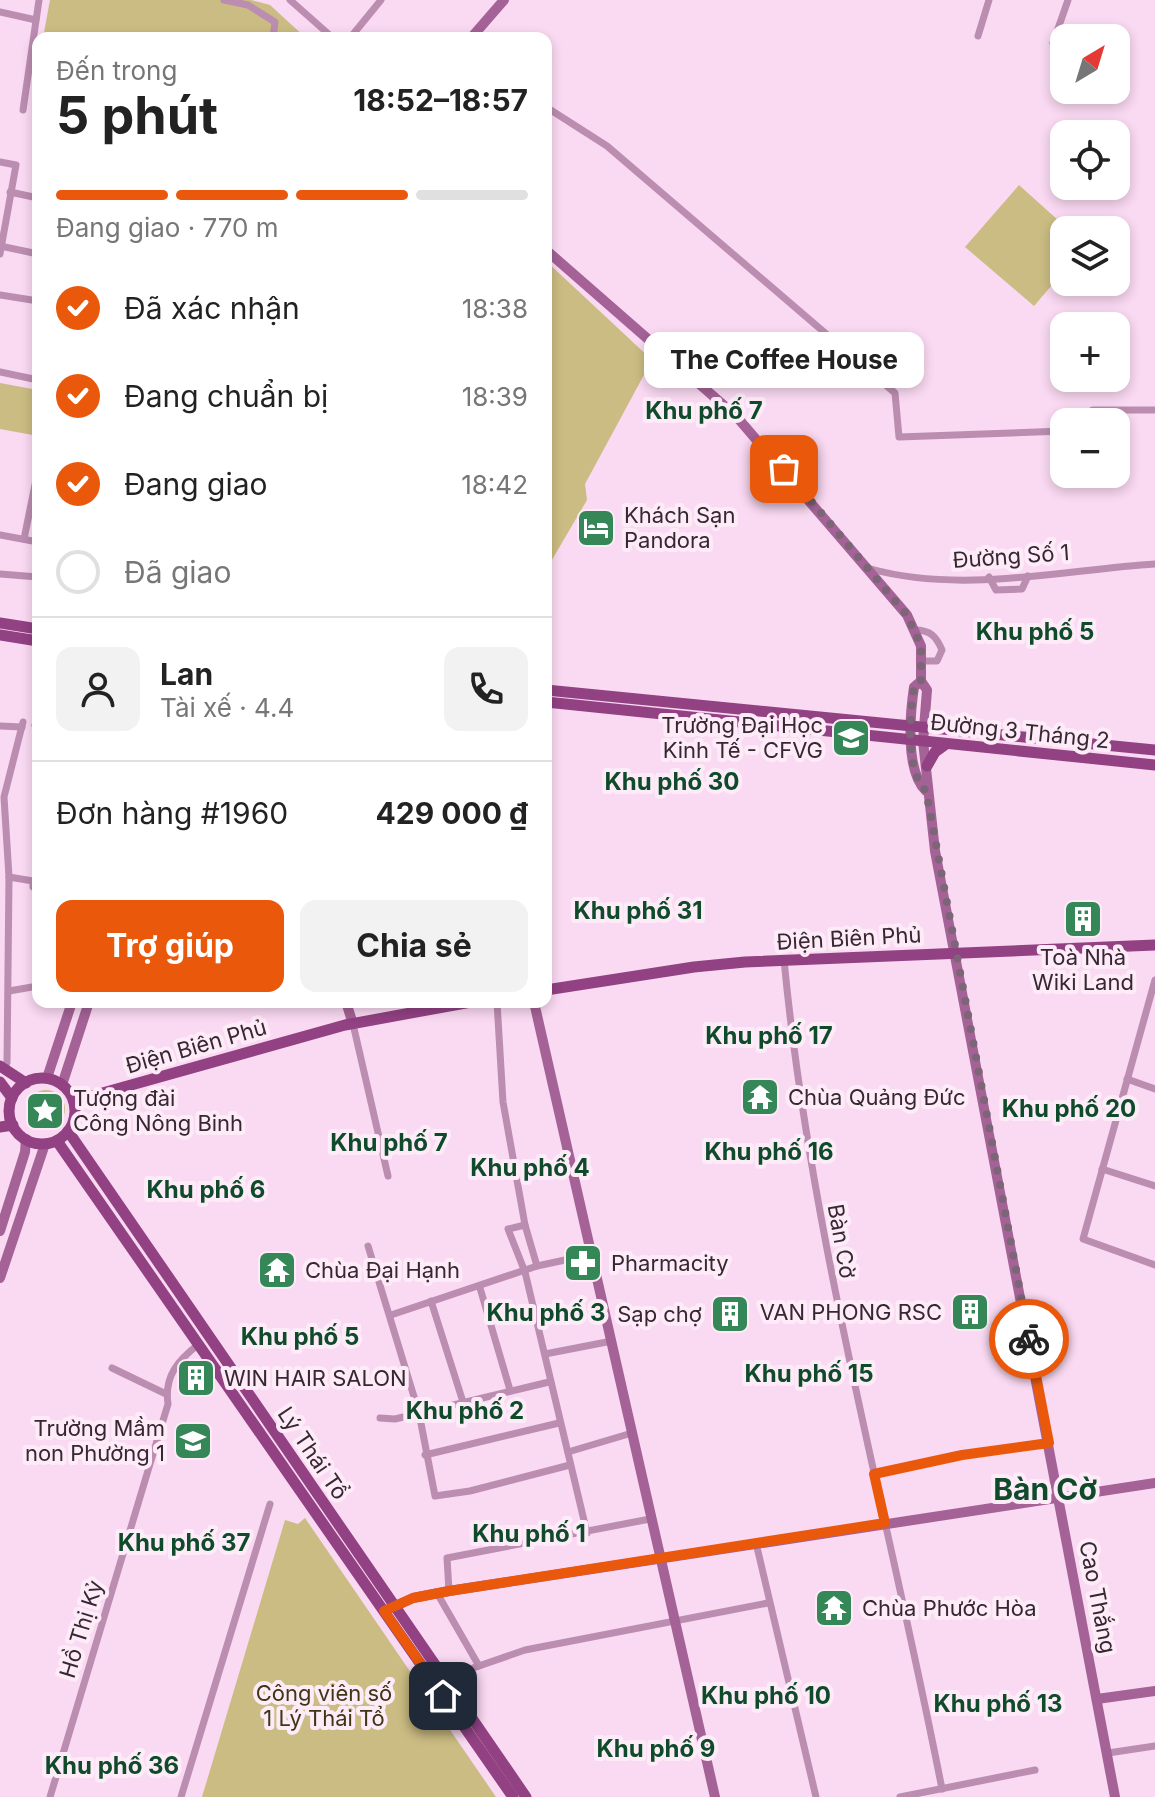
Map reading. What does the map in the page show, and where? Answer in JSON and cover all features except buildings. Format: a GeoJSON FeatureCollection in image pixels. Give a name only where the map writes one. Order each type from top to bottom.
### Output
{"type":"FeatureCollection","features":[{"type":"Feature","properties":{"kind":"main road"},"geometry":{"type":"LineString","coordinates":[[476,32],[504,0]]}},
{"type":"Feature","properties":{"kind":"main road","name":"Cao Thắng"},"geometry":{"type":"LineString","coordinates":[[552,255],[736,416],[871,569],[915,630],[923,661],[921,681],[927,690],[923,727],[926,791],[1115,1797]]}},
{"type":"Feature","properties":{"kind":"main road"},"geometry":{"type":"LineString","coordinates":[[0,623],[32,628]]}},
{"type":"Feature","properties":{"kind":"main road"},"geometry":{"type":"LineString","coordinates":[[0,635],[32,640]]}},
{"type":"Feature","properties":{"kind":"main road","name":"Cao Thắng"},"geometry":{"type":"LineString","coordinates":[[921,681],[914,687],[909,725],[918,784],[926,791]]}},
{"type":"Feature","properties":{"kind":"main road","name":"Đường 3 Tháng 2"},"geometry":{"type":"LineString","coordinates":[[552,691],[1155,750]]}},
{"type":"Feature","properties":{"kind":"main road","name":"Đường 3 Tháng 2"},"geometry":{"type":"LineString","coordinates":[[552,703],[1155,765]]}},
{"type":"Feature","properties":{"kind":"main road"},"geometry":{"type":"LineString","coordinates":[[927,766],[935,752],[946,744]]}},
{"type":"Feature","properties":{"kind":"main road","name":"Điện Biên Phủ"},"geometry":{"type":"LineString","coordinates":[[552,989],[694,967],[784,960],[1155,945]]}},
{"type":"Feature","properties":{"kind":"main road"},"geometry":{"type":"LineString","coordinates":[[47,1078],[70,1008]]}},
{"type":"Feature","properties":{"kind":"main road"},"geometry":{"type":"LineString","coordinates":[[62,1085],[87,1008]]}},
{"type":"Feature","properties":{"kind":"main road"},"geometry":{"type":"LineString","coordinates":[[348,1008],[353,1024]]}},
{"type":"Feature","properties":{"kind":"main road","name":"Điện Biên Phủ"},"geometry":{"type":"LineString","coordinates":[[74,1101],[353,1024],[439,1008]]}},
{"type":"Feature","properties":{"kind":"main road"},"geometry":{"type":"LineString","coordinates":[[535,1008],[715,1797]]}},
{"type":"Feature","properties":{"kind":"main road"},"geometry":{"type":"LineString","coordinates":[[2,1068],[26,1083]]}},
{"type":"Feature","properties":{"kind":"main road"},"geometry":{"type":"LineString","coordinates":[[0,1278],[51,1142],[68,1131],[75,1117],[74,1101],[62,1085],[47,1078],[26,1083],[12,1098],[4,1127],[26,1139],[51,1142]]}},
{"type":"Feature","properties":{"kind":"main road"},"geometry":{"type":"LineString","coordinates":[[0,1082],[12,1098]]}},
{"type":"Feature","properties":{"kind":"main road","name":"Lý Thái Tổ"},"geometry":{"type":"LineString","coordinates":[[68,1131],[209,1337],[513,1797]]}},
{"type":"Feature","properties":{"kind":"main road"},"geometry":{"type":"LineString","coordinates":[[0,1231],[25,1152],[26,1139]]}},
{"type":"Feature","properties":{"kind":"main road","name":"Lý Thái Tổ"},"geometry":{"type":"LineString","coordinates":[[51,1142],[443,1678],[526,1797]]}},
{"type":"Feature","properties":{"kind":"main road"},"geometry":{"type":"LineString","coordinates":[[199,1344],[209,1337]]}},
{"type":"Feature","properties":{"kind":"main road"},"geometry":{"type":"LineString","coordinates":[[392,1612],[437,1593],[1155,1483]]}},
{"type":"Feature","properties":{"kind":"main road"},"geometry":{"type":"LineString","coordinates":[[1097,1699],[1155,1691]]}},
{"type":"Feature","properties":{"kind":"street"},"geometry":{"type":"LineString","coordinates":[[34,32],[39,0]]}},
{"type":"Feature","properties":{"kind":"street"},"geometry":{"type":"LineString","coordinates":[[224,0],[248,5],[275,22],[274,32]]}},
{"type":"Feature","properties":{"kind":"street"},"geometry":{"type":"LineString","coordinates":[[290,0],[326,32]]}},
{"type":"Feature","properties":{"kind":"street"},"geometry":{"type":"LineString","coordinates":[[355,32],[381,0]]}},
{"type":"Feature","properties":{"kind":"street"},"geometry":{"type":"LineString","coordinates":[[978,36],[989,0]]}},
{"type":"Feature","properties":{"kind":"street"},"geometry":{"type":"LineString","coordinates":[[1060,24],[1068,0]]}},
{"type":"Feature","properties":{"kind":"street"},"geometry":{"type":"LineString","coordinates":[[0,12],[36,20]]}},
{"type":"Feature","properties":{"kind":"street"},"geometry":{"type":"LineString","coordinates":[[23,110],[32,48]]}},
{"type":"Feature","properties":{"kind":"street"},"geometry":{"type":"LineString","coordinates":[[552,111],[598,142],[895,393],[899,437],[1050,432]]}},
{"type":"Feature","properties":{"kind":"street"},"geometry":{"type":"LineString","coordinates":[[0,162],[16,165],[0,249],[32,253]]}},
{"type":"Feature","properties":{"kind":"street"},"geometry":{"type":"LineString","coordinates":[[10,192],[32,197]]}},
{"type":"Feature","properties":{"kind":"street"},"geometry":{"type":"LineString","coordinates":[[0,295],[32,300]]}},
{"type":"Feature","properties":{"kind":"street"},"geometry":{"type":"LineString","coordinates":[[0,372],[32,379]]}},
{"type":"Feature","properties":{"kind":"street"},"geometry":{"type":"LineString","coordinates":[[1130,410],[1155,410]]}},
{"type":"Feature","properties":{"kind":"street"},"geometry":{"type":"LineString","coordinates":[[24,539],[32,500]]}},
{"type":"Feature","properties":{"kind":"street"},"geometry":{"type":"LineString","coordinates":[[0,535],[32,541]]}},
{"type":"Feature","properties":{"kind":"street","name":"Đường Số 1"},"geometry":{"type":"LineString","coordinates":[[871,569],[910,580],[1028,576],[1155,564]]}},
{"type":"Feature","properties":{"kind":"street"},"geometry":{"type":"LineString","coordinates":[[0,574],[32,577]]}},
{"type":"Feature","properties":{"kind":"street"},"geometry":{"type":"LineString","coordinates":[[989,577],[996,590],[1022,589],[1028,576]]}},
{"type":"Feature","properties":{"kind":"street"},"geometry":{"type":"LineString","coordinates":[[915,630],[927,630],[937,639],[942,650],[937,661],[923,661]]}},
{"type":"Feature","properties":{"kind":"street"},"geometry":{"type":"LineString","coordinates":[[0,726],[22,725],[2,797],[9,993],[7,1063],[2,1068]]}},
{"type":"Feature","properties":{"kind":"street"},"geometry":{"type":"LineString","coordinates":[[6,881],[32,881]]}},
{"type":"Feature","properties":{"kind":"street","name":"Bàn Cờ"},"geometry":{"type":"LineString","coordinates":[[784,960],[818,1205],[942,1789]]}},
{"type":"Feature","properties":{"kind":"street"},"geometry":{"type":"LineString","coordinates":[[1155,980],[1151,1016],[1127,1079],[1083,1239],[1155,1265]]}},
{"type":"Feature","properties":{"kind":"street"},"geometry":{"type":"LineString","coordinates":[[0,993],[32,987]]}},
{"type":"Feature","properties":{"kind":"street"},"geometry":{"type":"LineString","coordinates":[[497,1008],[503,1102],[525,1225],[537,1266]]}},
{"type":"Feature","properties":{"kind":"street"},"geometry":{"type":"LineString","coordinates":[[353,1024],[388,1176]]}},
{"type":"Feature","properties":{"kind":"street"},"geometry":{"type":"LineString","coordinates":[[1127,1079],[1155,1089]]}},
{"type":"Feature","properties":{"kind":"street"},"geometry":{"type":"LineString","coordinates":[[1102,1169],[1155,1186]]}},
{"type":"Feature","properties":{"kind":"street"},"geometry":{"type":"LineString","coordinates":[[525,1225],[508,1229],[525,1272],[587,1533]]}},
{"type":"Feature","properties":{"kind":"street"},"geometry":{"type":"LineString","coordinates":[[368,1246],[419,1413],[435,1496],[470,1491],[570,1465]]}},
{"type":"Feature","properties":{"kind":"street"},"geometry":{"type":"LineString","coordinates":[[391,1315],[480,1288],[537,1266],[593,1254]]}},
{"type":"Feature","properties":{"kind":"street"},"geometry":{"type":"LineString","coordinates":[[480,1288],[510,1390]]}},
{"type":"Feature","properties":{"kind":"street"},"geometry":{"type":"LineString","coordinates":[[431,1301],[463,1402]]}},
{"type":"Feature","properties":{"kind":"street"},"geometry":{"type":"LineString","coordinates":[[545,1354],[612,1341]]}},
{"type":"Feature","properties":{"kind":"street","name":"Hồ Thị Kỷ"},"geometry":{"type":"LineString","coordinates":[[50,1797],[168,1404],[166,1394],[175,1364],[199,1344]]}},
{"type":"Feature","properties":{"kind":"street"},"geometry":{"type":"LineString","coordinates":[[112,1368],[166,1394]]}},
{"type":"Feature","properties":{"kind":"street"},"geometry":{"type":"LineString","coordinates":[[380,1418],[419,1413],[549,1382]]}},
{"type":"Feature","properties":{"kind":"street"},"geometry":{"type":"LineString","coordinates":[[425,1455],[559,1423]]}},
{"type":"Feature","properties":{"kind":"street"},"geometry":{"type":"LineString","coordinates":[[568,1452],[632,1433]]}},
{"type":"Feature","properties":{"kind":"street"},"geometry":{"type":"LineString","coordinates":[[874,1474],[962,1455],[1049,1443]]}},
{"type":"Feature","properties":{"kind":"street"},"geometry":{"type":"LineString","coordinates":[[181,1797],[270,1504]]}},
{"type":"Feature","properties":{"kind":"street"},"geometry":{"type":"LineString","coordinates":[[449,1591],[447,1558],[650,1519]]}},
{"type":"Feature","properties":{"kind":"street"},"geometry":{"type":"LineString","coordinates":[[756,1543],[816,1797]]}},
{"type":"Feature","properties":{"kind":"street"},"geometry":{"type":"LineString","coordinates":[[437,1593],[479,1666]]}},
{"type":"Feature","properties":{"kind":"street"},"geometry":{"type":"LineString","coordinates":[[443,1678],[525,1650],[768,1603]]}},
{"type":"Feature","properties":{"kind":"street"},"geometry":{"type":"LineString","coordinates":[[1108,1753],[1155,1746]]}},
{"type":"Feature","properties":{"kind":"street"},"geometry":{"type":"LineString","coordinates":[[900,1797],[1035,1770]]}},
{"type":"Feature","properties":{"kind":"green space"},"geometry":{"type":"Polygon","coordinates":[[[50,0],[251,0],[270,5],[299,32],[44,32],[50,0]]]}},
{"type":"Feature","properties":{"kind":"green space"},"geometry":{"type":"Polygon","coordinates":[[[1019,185],[1053,216],[1050,216],[1050,287],[1034,306],[965,247],[1019,185]]]}},
{"type":"Feature","properties":{"kind":"green space"},"geometry":{"type":"Polygon","coordinates":[[[552,267],[652,360],[585,484],[587,500],[552,560],[552,267]]]}},
{"type":"Feature","properties":{"kind":"green space"},"geometry":{"type":"Polygon","coordinates":[[[0,383],[32,389],[32,435],[0,429],[0,383]]]}},
{"type":"Feature","properties":{"kind":"green space"},"geometry":{"type":"Polygon","coordinates":[[[46,1090],[59,1096],[65,1109],[59,1122],[46,1128],[33,1122],[27,1109],[33,1096],[46,1090]]]}},
{"type":"Feature","properties":{"kind":"green space","name":"Công viên số 1 Lý Thái Tổ"},"geometry":{"type":"Polygon","coordinates":[[[305,1518],[496,1797],[202,1797],[285,1520],[298,1524],[305,1518]]]}},
{"type":"Feature","properties":{"kind":"way so far"},"geometry":{"type":"LineString","coordinates":[[784,469],[896,600],[907,615],[921,646],[921,681],[914,687],[910,740],[918,784],[926,791],[970,1041],[1029,1339]]}},
{"type":"Feature","properties":{"kind":"place","name":"The Coffee House"},"geometry":{"type":"Point","coordinates":[784,469]}},
{"type":"Feature","properties":{"kind":"place","name":"Khách Sạn Pandora"},"geometry":{"type":"Point","coordinates":[596,528]}},
{"type":"Feature","properties":{"kind":"place","name":"Trường Đại Học Kinh Tế - CFVG"},"geometry":{"type":"Point","coordinates":[851,738]}},
{"type":"Feature","properties":{"kind":"place","name":"Toà Nhà Wiki Land"},"geometry":{"type":"Point","coordinates":[1083,919]}},
{"type":"Feature","properties":{"kind":"place","name":"Chùa Quảng Đức"},"geometry":{"type":"Point","coordinates":[760,1097]}},
{"type":"Feature","properties":{"kind":"place","name":"Tượng đài Công Nông Binh"},"geometry":{"type":"Point","coordinates":[45,1111]}},
{"type":"Feature","properties":{"kind":"place","name":"Pharmacity"},"geometry":{"type":"Point","coordinates":[583,1263]}},
{"type":"Feature","properties":{"kind":"place","name":"Chùa Đại Hạnh"},"geometry":{"type":"Point","coordinates":[277,1270]}},
{"type":"Feature","properties":{"kind":"place","name":"VAN PHONG RSC"},"geometry":{"type":"Point","coordinates":[970,1312]}},
{"type":"Feature","properties":{"kind":"place","name":"Sạp chợ"},"geometry":{"type":"Point","coordinates":[730,1314]}},
{"type":"Feature","properties":{"kind":"place","name":"WIN HAIR SALON"},"geometry":{"type":"Point","coordinates":[196,1378]}},
{"type":"Feature","properties":{"kind":"place","name":"Trường Mầm non Phường 1"},"geometry":{"type":"Point","coordinates":[193,1441]}},
{"type":"Feature","properties":{"kind":"place","name":"Chùa Phước Hòa"},"geometry":{"type":"Point","coordinates":[834,1608]}},
{"type":"Feature","properties":{"kind":"district","name":"Khu phố 7"},"geometry":{"type":"Point","coordinates":[704,411]}},
{"type":"Feature","properties":{"kind":"district","name":"Khu phố 5"},"geometry":{"type":"Point","coordinates":[1035,632]}},
{"type":"Feature","properties":{"kind":"district","name":"Khu phố 30"},"geometry":{"type":"Point","coordinates":[672,782]}},
{"type":"Feature","properties":{"kind":"district","name":"Khu phố 31"},"geometry":{"type":"Point","coordinates":[638,911]}},
{"type":"Feature","properties":{"kind":"district","name":"Khu phố 17"},"geometry":{"type":"Point","coordinates":[769,1036]}},
{"type":"Feature","properties":{"kind":"district","name":"Khu phố 20"},"geometry":{"type":"Point","coordinates":[1069,1109]}},
{"type":"Feature","properties":{"kind":"district","name":"Khu phố 7"},"geometry":{"type":"Point","coordinates":[389,1143]}},
{"type":"Feature","properties":{"kind":"district","name":"Khu phố 16"},"geometry":{"type":"Point","coordinates":[769,1152]}},
{"type":"Feature","properties":{"kind":"district","name":"Khu phố 4"},"geometry":{"type":"Point","coordinates":[530,1168]}},
{"type":"Feature","properties":{"kind":"district","name":"Khu phố 6"},"geometry":{"type":"Point","coordinates":[206,1190]}},
{"type":"Feature","properties":{"kind":"district","name":"Khu phố 3"},"geometry":{"type":"Point","coordinates":[546,1313]}},
{"type":"Feature","properties":{"kind":"district","name":"Khu phố 5"},"geometry":{"type":"Point","coordinates":[300,1337]}},
{"type":"Feature","properties":{"kind":"district","name":"Khu phố 15"},"geometry":{"type":"Point","coordinates":[809,1374]}},
{"type":"Feature","properties":{"kind":"district","name":"Khu phố 2"},"geometry":{"type":"Point","coordinates":[465,1411]}},
{"type":"Feature","properties":{"kind":"district","name":"Bàn Cờ"},"geometry":{"type":"Point","coordinates":[1045,1490]}},
{"type":"Feature","properties":{"kind":"district","name":"Khu phố 1"},"geometry":{"type":"Point","coordinates":[529,1534]}},
{"type":"Feature","properties":{"kind":"district","name":"Khu phố 37"},"geometry":{"type":"Point","coordinates":[184,1543]}},
{"type":"Feature","properties":{"kind":"district","name":"Khu phố 10"},"geometry":{"type":"Point","coordinates":[766,1696]}},
{"type":"Feature","properties":{"kind":"district","name":"Khu phố 13"},"geometry":{"type":"Point","coordinates":[998,1704]}},
{"type":"Feature","properties":{"kind":"district","name":"Khu phố 9"},"geometry":{"type":"Point","coordinates":[656,1749]}},
{"type":"Feature","properties":{"kind":"district","name":"Khu phố 36"},"geometry":{"type":"Point","coordinates":[112,1766]}},
{"type":"Feature","properties":{"kind":"route"},"geometry":{"type":"LineString","coordinates":[[443,1696],[384,1611],[413,1598],[437,1593],[885,1523],[874,1474],[962,1455],[1049,1443],[1029,1339]]}}]}
